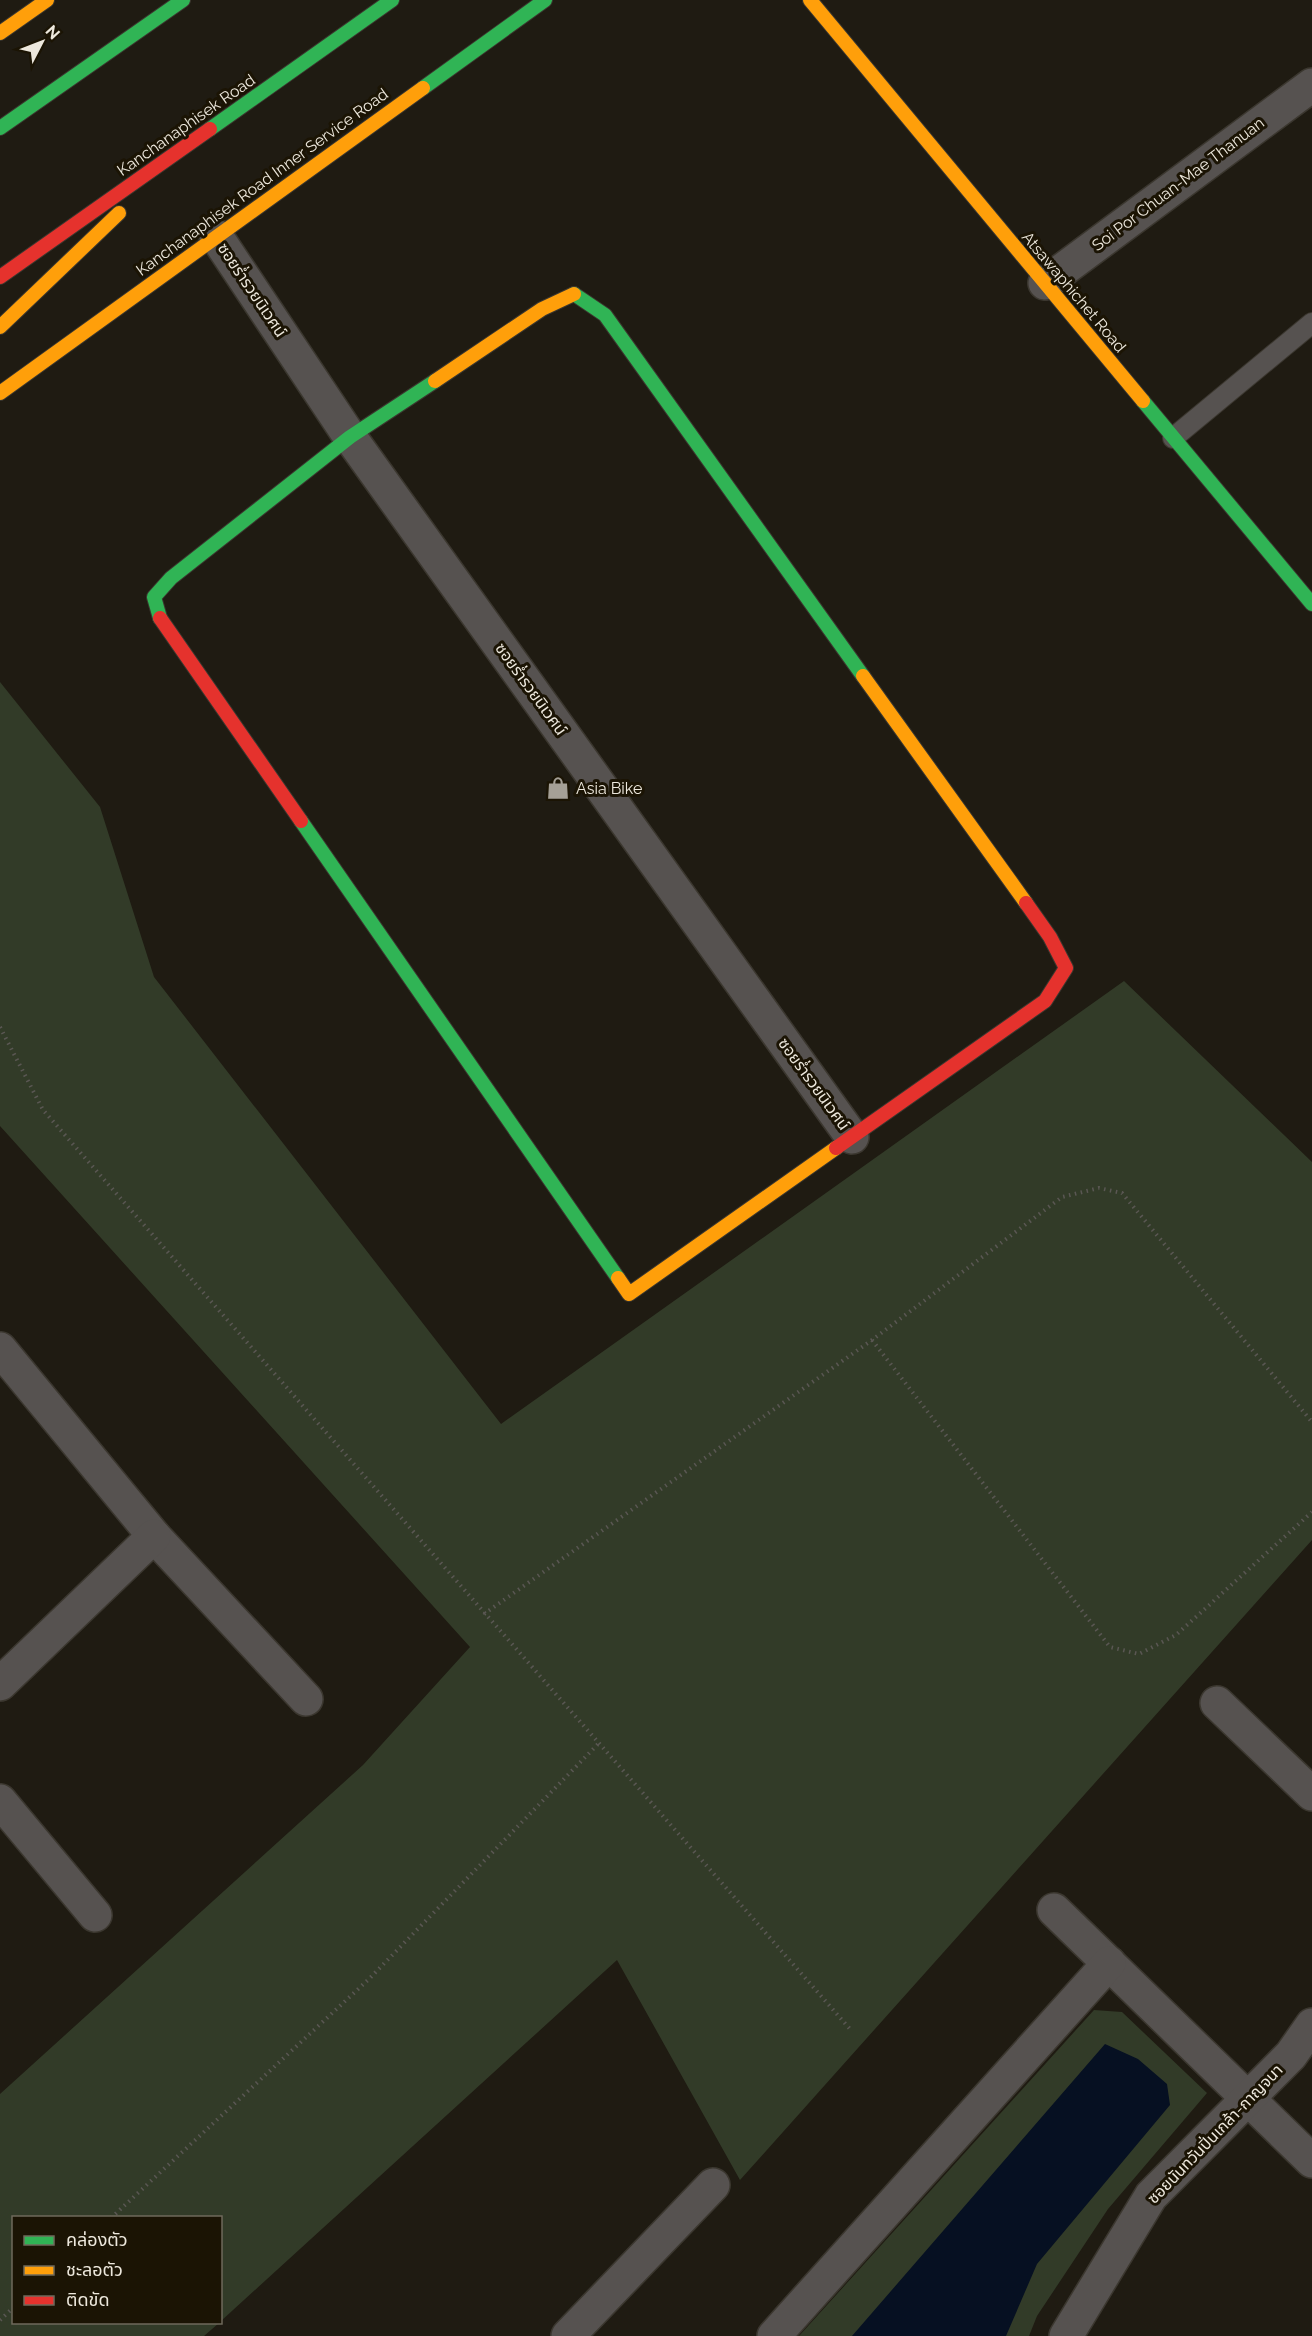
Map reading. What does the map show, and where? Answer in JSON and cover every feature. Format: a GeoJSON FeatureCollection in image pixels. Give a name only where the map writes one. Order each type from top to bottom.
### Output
{"type":"FeatureCollection","features":[{"type":"Feature","properties":{"kind":"main road"},"geometry":{"type":"LineString","coordinates":[[0,33],[24,7],[47,0]]}},
{"type":"Feature","properties":{"kind":"main road"},"geometry":{"type":"LineString","coordinates":[[0,128],[183,0]]}},
{"type":"Feature","properties":{"kind":"main road","name":"Kanchanaphisek Road"},"geometry":{"type":"LineString","coordinates":[[0,277],[392,0]]}},
{"type":"Feature","properties":{"kind":"main road","name":"Kanchanaphisek Road Inner Service Road"},"geometry":{"type":"LineString","coordinates":[[0,393],[545,0]]}},
{"type":"Feature","properties":{"kind":"main road","name":"Atsawaphichet Road"},"geometry":{"type":"LineString","coordinates":[[810,0],[1312,604]]}},
{"type":"Feature","properties":{"kind":"main road"},"geometry":{"type":"LineString","coordinates":[[0,327],[198,137]]}},
{"type":"Feature","properties":{"kind":"main road"},"geometry":{"type":"LineString","coordinates":[[574,294],[605,315],[1050,937],[1066,968],[1045,1001],[629,1294],[160,619],[154,597],[171,578],[350,437],[542,309],[574,294]]}},
{"type":"Feature","properties":{"kind":"street","name":"Soi Por Chuan-Mae Thanuan"},"geometry":{"type":"LineString","coordinates":[[1045,284],[1312,85]]}},
{"type":"Feature","properties":{"kind":"street","name":"ซอยร่ำรวยนิเวศน์"},"geometry":{"type":"LineString","coordinates":[[216,236],[350,437],[852,1137]]}},
{"type":"Feature","properties":{"kind":"street"},"geometry":{"type":"LineString","coordinates":[[0,1349],[154,1536],[306,1699]]}},
{"type":"Feature","properties":{"kind":"street"},"geometry":{"type":"LineString","coordinates":[[0,1684],[154,1536]]}},
{"type":"Feature","properties":{"kind":"street"},"geometry":{"type":"LineString","coordinates":[[1217,1703],[1312,1794]]}},
{"type":"Feature","properties":{"kind":"street"},"geometry":{"type":"LineString","coordinates":[[0,1801],[94,1915]]}},
{"type":"Feature","properties":{"kind":"street"},"geometry":{"type":"LineString","coordinates":[[1054,1910],[1312,2161]]}},
{"type":"Feature","properties":{"kind":"street"},"geometry":{"type":"LineString","coordinates":[[774,2336],[1108,1963]]}},
{"type":"Feature","properties":{"kind":"street","name":"ซอยนันทวันปิ่นเกล้า-กาญจนา"},"geometry":{"type":"LineString","coordinates":[[1077,2331],[1151,2196],[1248,2099],[1302,2049],[1312,2025]]}},
{"type":"Feature","properties":{"kind":"street"},"geometry":{"type":"LineString","coordinates":[[568,2336],[713,2185]]}},
{"type":"Feature","properties":{"kind":"lane"},"geometry":{"type":"LineString","coordinates":[[1173,438],[1312,323]]}},
{"type":"Feature","properties":{"kind":"path"},"geometry":{"type":"LineString","coordinates":[[0,1027],[43,1110],[850,2029]]}},
{"type":"Feature","properties":{"kind":"path"},"geometry":{"type":"LineString","coordinates":[[484,1614],[872,1340],[1062,1197],[1099,1188],[1122,1193],[1312,1422]]}},
{"type":"Feature","properties":{"kind":"path"},"geometry":{"type":"LineString","coordinates":[[872,1340],[1110,1647],[1139,1654],[1176,1635],[1312,1512]]}},
{"type":"Feature","properties":{"kind":"path"},"geometry":{"type":"LineString","coordinates":[[112,2216],[369,1979],[599,1743]]}},
{"type":"Feature","properties":{"kind":"path"},"geometry":{"type":"LineString","coordinates":[[0,2320],[12,2309]]}},
{"type":"Feature","properties":{"kind":"green space"},"geometry":{"type":"Polygon","coordinates":[[[0,682],[100,807],[154,977],[501,1424],[1124,981],[1312,1162],[1312,1540],[740,2180],[617,1960],[222,2320],[222,2216],[12,2216],[12,2324],[218,2324],[204,2336],[0,2336],[0,2094],[363,1765],[470,1647],[0,1126],[0,682]]]}},
{"type":"Feature","properties":{"kind":"green space"},"geometry":{"type":"Polygon","coordinates":[[[1094,2010],[1122,2012],[1207,2093],[1108,2209],[1037,2316],[1029,2336],[799,2336],[1094,2010]]]}},
{"type":"Feature","properties":{"kind":"water"},"geometry":{"type":"Polygon","coordinates":[[[1105,2044],[1138,2059],[1167,2084],[1170,2105],[1037,2264],[1006,2336],[852,2336],[1105,2044]]]}},
{"type":"Feature","properties":{"kind":"traffic: fast"},"geometry":{"type":"LineString","coordinates":[[0,128],[183,0]]}},
{"type":"Feature","properties":{"kind":"traffic: fast"},"geometry":{"type":"LineString","coordinates":[[210,129],[392,0]]}},
{"type":"Feature","properties":{"kind":"traffic: fast"},"geometry":{"type":"LineString","coordinates":[[423,88],[545,0]]}},
{"type":"Feature","properties":{"kind":"traffic: fast"},"geometry":{"type":"LineString","coordinates":[[574,294],[605,315],[863,676]]}},
{"type":"Feature","properties":{"kind":"traffic: fast"},"geometry":{"type":"LineString","coordinates":[[160,618],[154,597],[171,578],[350,437],[435,381]]}},
{"type":"Feature","properties":{"kind":"traffic: fast"},"geometry":{"type":"LineString","coordinates":[[1143,401],[1312,604]]}},
{"type":"Feature","properties":{"kind":"traffic: fast"},"geometry":{"type":"LineString","coordinates":[[301,821],[618,1278]]}},
{"type":"Feature","properties":{"kind":"traffic: slow"},"geometry":{"type":"LineString","coordinates":[[0,33],[47,0]]}},
{"type":"Feature","properties":{"kind":"traffic: slow"},"geometry":{"type":"LineString","coordinates":[[810,0],[1143,401]]}},
{"type":"Feature","properties":{"kind":"traffic: slow"},"geometry":{"type":"LineString","coordinates":[[0,393],[423,88]]}},
{"type":"Feature","properties":{"kind":"traffic: slow"},"geometry":{"type":"LineString","coordinates":[[0,327],[119,213]]}},
{"type":"Feature","properties":{"kind":"traffic: slow"},"geometry":{"type":"LineString","coordinates":[[435,381],[542,309],[574,294]]}},
{"type":"Feature","properties":{"kind":"traffic: slow"},"geometry":{"type":"LineString","coordinates":[[863,676],[1026,903]]}},
{"type":"Feature","properties":{"kind":"traffic: slow"},"geometry":{"type":"LineString","coordinates":[[618,1278],[629,1294],[836,1148]]}},
{"type":"Feature","properties":{"kind":"traffic: jam"},"geometry":{"type":"LineString","coordinates":[[0,277],[210,129]]}},
{"type":"Feature","properties":{"kind":"traffic: jam"},"geometry":{"type":"LineString","coordinates":[[160,618],[301,821]]}},
{"type":"Feature","properties":{"kind":"traffic: jam"},"geometry":{"type":"LineString","coordinates":[[836,1148],[1045,1001],[1066,968],[1050,937],[1026,903]]}},
{"type":"Feature","properties":{"kind":"place","name":"Asia Bike"},"geometry":{"type":"Point","coordinates":[558,788]}}]}
